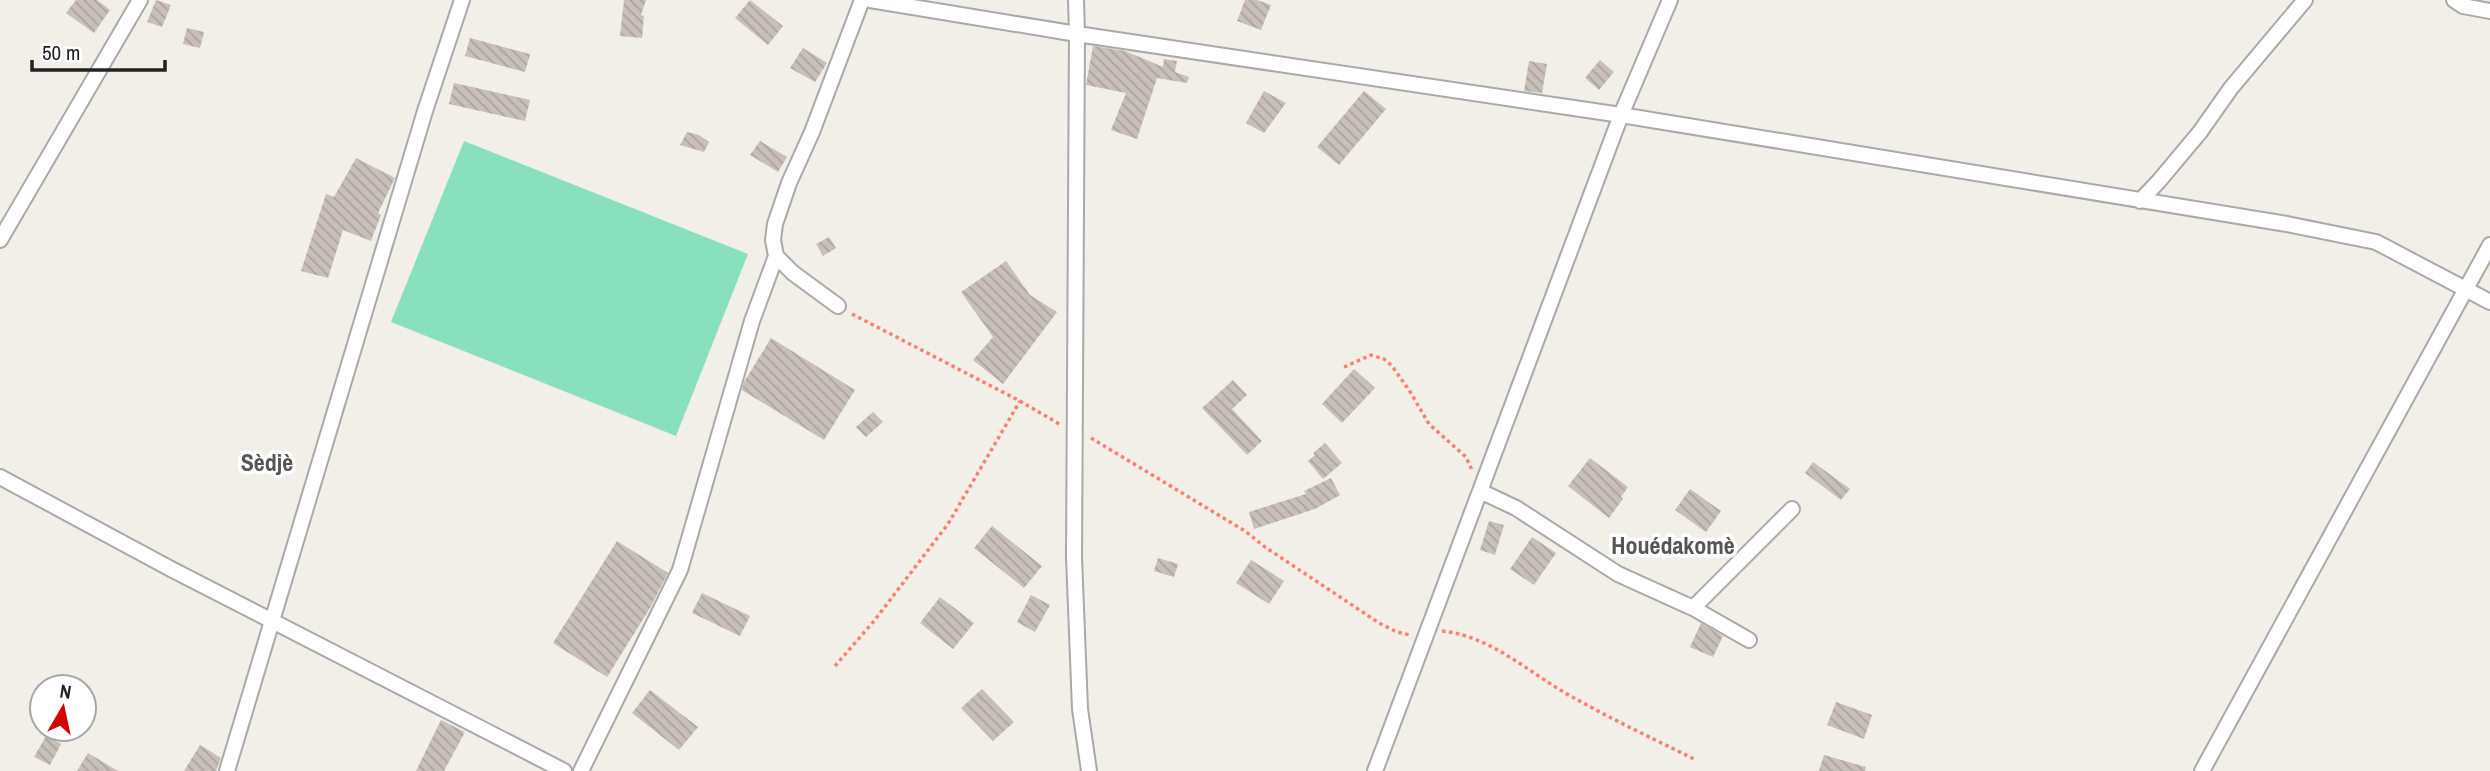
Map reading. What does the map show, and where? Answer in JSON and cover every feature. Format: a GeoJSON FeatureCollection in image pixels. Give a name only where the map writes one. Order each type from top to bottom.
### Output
{"type":"FeatureCollection","features":[{"type":"Feature","properties":{"kind":"street"},"geometry":{"type":"LineString","coordinates":[[0,240],[140,0]]}},
{"type":"Feature","properties":{"kind":"street"},"geometry":{"type":"LineString","coordinates":[[227,771],[421,123],[462,0]]}},
{"type":"Feature","properties":{"kind":"street"},"geometry":{"type":"LineString","coordinates":[[582,771],[680,570],[752,321],[776,256],[773,240],[775,224],[862,0]]}},
{"type":"Feature","properties":{"kind":"street"},"geometry":{"type":"LineString","coordinates":[[870,0],[1621,116],[2287,224],[2376,242],[2490,302]]}},
{"type":"Feature","properties":{"kind":"street"},"geometry":{"type":"LineString","coordinates":[[1076,0],[1074,557],[1080,709],[1089,771]]}},
{"type":"Feature","properties":{"kind":"street"},"geometry":{"type":"LineString","coordinates":[[1375,771],[1621,116],[1670,0]]}},
{"type":"Feature","properties":{"kind":"street"},"geometry":{"type":"LineString","coordinates":[[2140,201],[2194,140],[2231,88],[2305,0]]}},
{"type":"Feature","properties":{"kind":"street"},"geometry":{"type":"LineString","coordinates":[[2454,0],[2463,6],[2490,11]]}},
{"type":"Feature","properties":{"kind":"street"},"geometry":{"type":"LineString","coordinates":[[2202,771],[2490,245]]}},
{"type":"Feature","properties":{"kind":"street"},"geometry":{"type":"LineString","coordinates":[[776,256],[793,273],[838,306]]}},
{"type":"Feature","properties":{"kind":"street"},"geometry":{"type":"LineString","coordinates":[[0,477],[171,569],[564,771]]}},
{"type":"Feature","properties":{"kind":"street"},"geometry":{"type":"LineString","coordinates":[[1480,491],[1516,508],[1618,574],[1693,608],[1749,640]]}},
{"type":"Feature","properties":{"kind":"street"},"geometry":{"type":"LineString","coordinates":[[1693,608],[1792,509]]}},
{"type":"Feature","properties":{"kind":"path"},"geometry":{"type":"LineString","coordinates":[[838,306],[1020,401],[1041,415],[1102,443],[1147,474],[1207,507],[1379,623],[1397,632],[1414,636],[1443,631],[1458,633],[1490,647],[1573,698],[1696,760]]}},
{"type":"Feature","properties":{"kind":"path"},"geometry":{"type":"LineString","coordinates":[[1344,367],[1371,355],[1384,359],[1409,390],[1429,424],[1466,457],[1480,491]]}},
{"type":"Feature","properties":{"kind":"path"},"geometry":{"type":"LineString","coordinates":[[835,666],[874,621],[948,524],[1020,401]]}},
{"type":"Feature","properties":{"kind":"green space"},"geometry":{"type":"Polygon","coordinates":[[[464,141],[748,254],[676,436],[391,322],[464,141]]]}},
{"type":"Feature","properties":{"kind":"building"},"geometry":{"type":"Polygon","coordinates":[[[76,0],[97,0],[110,10],[94,33],[66,13],[76,0]]]}},
{"type":"Feature","properties":{"kind":"building"},"geometry":{"type":"Polygon","coordinates":[[[156,0],[171,5],[162,27],[147,22],[156,0]]]}},
{"type":"Feature","properties":{"kind":"building"},"geometry":{"type":"Polygon","coordinates":[[[624,0],[646,0],[641,15],[644,16],[642,38],[620,36],[624,0]]]}},
{"type":"Feature","properties":{"kind":"building"},"geometry":{"type":"Polygon","coordinates":[[[750,0],[783,26],[768,45],[735,18],[750,0]]]}},
{"type":"Feature","properties":{"kind":"building"},"geometry":{"type":"Polygon","coordinates":[[[1245,0],[1257,0],[1271,5],[1261,30],[1237,21],[1245,0]]]}},
{"type":"Feature","properties":{"kind":"building"},"geometry":{"type":"Polygon","coordinates":[[[187,28],[204,32],[200,48],[183,44],[187,28]]]}},
{"type":"Feature","properties":{"kind":"building"},"geometry":{"type":"Polygon","coordinates":[[[470,38],[530,54],[525,72],[465,56],[470,38]]]}},
{"type":"Feature","properties":{"kind":"building"},"geometry":{"type":"Polygon","coordinates":[[[1093,46],[1125,51],[1163,67],[1164,59],[1177,61],[1175,72],[1189,77],[1187,83],[1157,78],[1137,139],[1111,130],[1126,93],[1086,85],[1093,46]]]}},
{"type":"Feature","properties":{"kind":"building"},"geometry":{"type":"Polygon","coordinates":[[[803,48],[827,63],[815,82],[790,68],[803,48]]]}},
{"type":"Feature","properties":{"kind":"building"},"geometry":{"type":"Polygon","coordinates":[[[1600,60],[1614,72],[1599,90],[1585,78],[1600,60]]]}},
{"type":"Feature","properties":{"kind":"building"},"geometry":{"type":"Polygon","coordinates":[[[1529,61],[1547,64],[1542,93],[1524,91],[1529,61]]]}},
{"type":"Feature","properties":{"kind":"building"},"geometry":{"type":"Polygon","coordinates":[[[454,83],[530,100],[525,121],[449,104],[454,83]]]}},
{"type":"Feature","properties":{"kind":"building"},"geometry":{"type":"Polygon","coordinates":[[[1264,91],[1286,103],[1264,133],[1246,123],[1264,91]]]}},
{"type":"Feature","properties":{"kind":"building"},"geometry":{"type":"Polygon","coordinates":[[[1364,91],[1386,109],[1339,165],[1317,147],[1364,91]]]}},
{"type":"Feature","properties":{"kind":"building"},"geometry":{"type":"Polygon","coordinates":[[[687,132],[699,135],[709,142],[704,152],[680,145],[687,132]]]}},
{"type":"Feature","properties":{"kind":"building"},"geometry":{"type":"Polygon","coordinates":[[[760,141],[787,157],[778,172],[750,155],[760,141]]]}},
{"type":"Feature","properties":{"kind":"building"},"geometry":{"type":"Polygon","coordinates":[[[356,158],[395,178],[378,213],[381,215],[371,241],[343,230],[328,278],[301,271],[326,194],[334,197],[356,158]]]}},
{"type":"Feature","properties":{"kind":"building"},"geometry":{"type":"Polygon","coordinates":[[[829,237],[836,248],[823,256],[816,244],[829,237]]]}},
{"type":"Feature","properties":{"kind":"building"},"geometry":{"type":"Polygon","coordinates":[[[1006,261],[1030,295],[1057,312],[1003,384],[973,360],[993,337],[961,292],[1006,261]]]}},
{"type":"Feature","properties":{"kind":"building"},"geometry":{"type":"Polygon","coordinates":[[[771,338],[855,390],[824,440],[742,390],[744,382],[771,338]]]}},
{"type":"Feature","properties":{"kind":"building"},"geometry":{"type":"Polygon","coordinates":[[[1354,369],[1375,388],[1342,423],[1322,404],[1354,369]]]}},
{"type":"Feature","properties":{"kind":"building"},"geometry":{"type":"Polygon","coordinates":[[[1233,380],[1247,395],[1232,409],[1262,441],[1247,455],[1202,408],[1233,380]]]}},
{"type":"Feature","properties":{"kind":"building"},"geometry":{"type":"Polygon","coordinates":[[[873,412],[883,422],[866,437],[856,427],[873,412]]]}},
{"type":"Feature","properties":{"kind":"building"},"geometry":{"type":"Polygon","coordinates":[[[1325,443],[1342,463],[1323,479],[1308,461],[1325,443]]]}},
{"type":"Feature","properties":{"kind":"building"},"geometry":{"type":"Polygon","coordinates":[[[1590,458],[1628,487],[1609,518],[1568,486],[1590,458]]]}},
{"type":"Feature","properties":{"kind":"building"},"geometry":{"type":"Polygon","coordinates":[[[1813,462],[1850,489],[1841,500],[1805,473],[1813,462]]]}},
{"type":"Feature","properties":{"kind":"building"},"geometry":{"type":"Polygon","coordinates":[[[1331,478],[1340,495],[1315,509],[1254,529],[1249,512],[1306,494],[1304,491],[1331,478]]]}},
{"type":"Feature","properties":{"kind":"building"},"geometry":{"type":"Polygon","coordinates":[[[1690,489],[1721,511],[1706,532],[1675,510],[1690,489]]]}},
{"type":"Feature","properties":{"kind":"building"},"geometry":{"type":"Polygon","coordinates":[[[1489,521],[1504,525],[1495,555],[1480,550],[1489,521]]]}},
{"type":"Feature","properties":{"kind":"building"},"geometry":{"type":"Polygon","coordinates":[[[992,526],[1042,566],[1024,588],[974,548],[992,526]]]}},
{"type":"Feature","properties":{"kind":"building"},"geometry":{"type":"Polygon","coordinates":[[[1532,537],[1556,553],[1534,585],[1510,569],[1532,537]]]}},
{"type":"Feature","properties":{"kind":"building"},"geometry":{"type":"Polygon","coordinates":[[[617,541],[668,573],[650,608],[607,677],[553,643],[617,541]]]}},
{"type":"Feature","properties":{"kind":"building"},"geometry":{"type":"Polygon","coordinates":[[[1158,558],[1178,564],[1174,577],[1154,571],[1158,558]]]}},
{"type":"Feature","properties":{"kind":"building"},"geometry":{"type":"Polygon","coordinates":[[[1251,560],[1284,581],[1269,604],[1236,583],[1251,560]]]}},
{"type":"Feature","properties":{"kind":"building"},"geometry":{"type":"Polygon","coordinates":[[[702,593],[750,616],[740,636],[692,613],[702,593]]]}},
{"type":"Feature","properties":{"kind":"building"},"geometry":{"type":"Polygon","coordinates":[[[1031,595],[1050,605],[1035,632],[1017,622],[1031,595]]]}},
{"type":"Feature","properties":{"kind":"building"},"geometry":{"type":"Polygon","coordinates":[[[940,597],[974,623],[953,649],[920,623],[940,597]]]}},
{"type":"Feature","properties":{"kind":"building"},"geometry":{"type":"Polygon","coordinates":[[[1701,623],[1723,636],[1713,657],[1690,647],[1701,623]]]}},
{"type":"Feature","properties":{"kind":"building"},"geometry":{"type":"Polygon","coordinates":[[[982,689],[1014,722],[993,741],[961,708],[982,689]]]}},
{"type":"Feature","properties":{"kind":"building"},"geometry":{"type":"Polygon","coordinates":[[[650,690],[698,727],[679,750],[632,713],[650,690]]]}},
{"type":"Feature","properties":{"kind":"building"},"geometry":{"type":"Polygon","coordinates":[[[1836,702],[1872,715],[1864,739],[1827,725],[1836,702]]]}},
{"type":"Feature","properties":{"kind":"building"},"geometry":{"type":"Polygon","coordinates":[[[441,720],[465,732],[444,771],[416,771],[441,720]]]}},
{"type":"Feature","properties":{"kind":"building"},"geometry":{"type":"Polygon","coordinates":[[[42,743],[61,744],[50,765],[34,757],[42,743]]]}},
{"type":"Feature","properties":{"kind":"building"},"geometry":{"type":"Polygon","coordinates":[[[200,745],[221,758],[216,771],[184,771],[200,745]]]}},
{"type":"Feature","properties":{"kind":"building"},"geometry":{"type":"Polygon","coordinates":[[[88,753],[118,771],[77,771],[88,753]]]}},
{"type":"Feature","properties":{"kind":"building"},"geometry":{"type":"Polygon","coordinates":[[[1824,755],[1866,767],[1865,771],[1819,771],[1824,755]]]}},
{"type":"Feature","properties":{"kind":"district","name":"Sèdjè"},"geometry":{"type":"Point","coordinates":[267,463]}},
{"type":"Feature","properties":{"kind":"district","name":"Houédakomè"},"geometry":{"type":"Point","coordinates":[1673,546]}}]}
